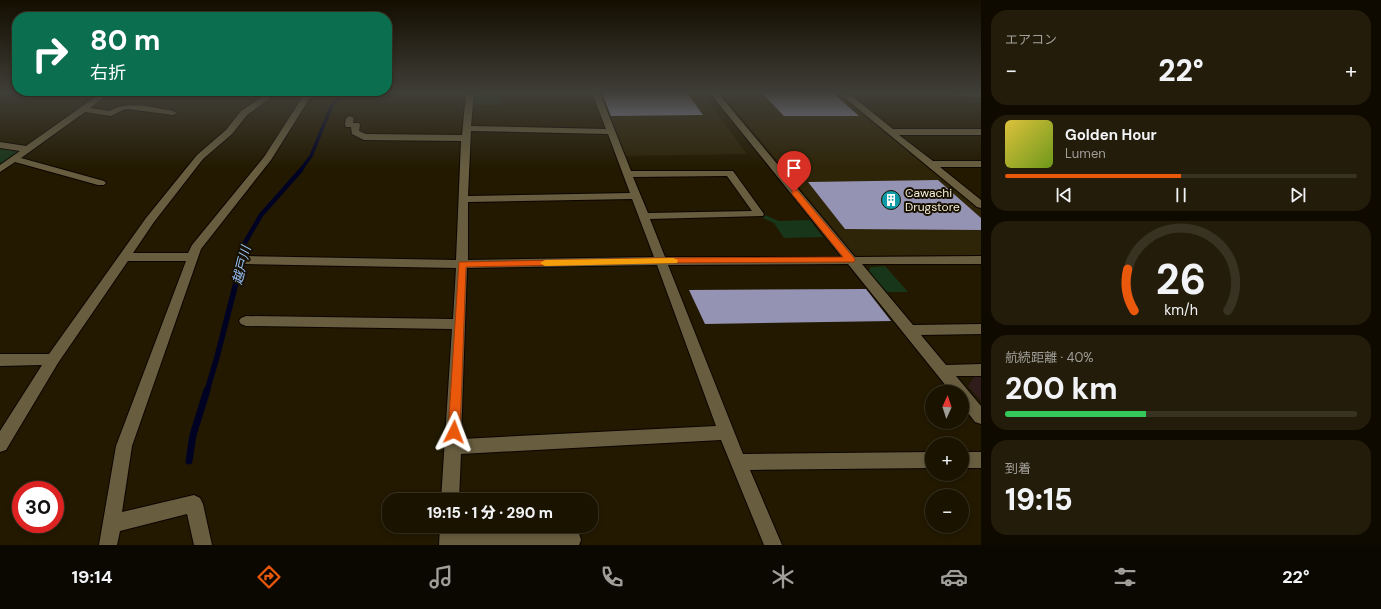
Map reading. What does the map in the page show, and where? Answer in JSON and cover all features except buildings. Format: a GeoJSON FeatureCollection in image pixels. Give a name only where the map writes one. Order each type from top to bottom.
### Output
{"type":"FeatureCollection","features":[{"type":"Feature","properties":{"kind":"street"},"geometry":{"type":"LineString","coordinates":[[0,169],[70,118]]}},
{"type":"Feature","properties":{"kind":"street"},"geometry":{"type":"LineString","coordinates":[[0,445],[53,359],[150,220],[200,157],[229,132],[239,118]]}},
{"type":"Feature","properties":{"kind":"street"},"geometry":{"type":"LineString","coordinates":[[108,545],[124,446],[192,257],[196,248],[268,158],[293,118]]}},
{"type":"Feature","properties":{"kind":"street"},"geometry":{"type":"LineString","coordinates":[[350,118],[349,125],[356,125],[355,132],[364,137],[466,133],[611,132]]}},
{"type":"Feature","properties":{"kind":"street"},"geometry":{"type":"LineString","coordinates":[[450,493],[460,324],[463,199],[467,118]]}},
{"type":"Feature","properties":{"kind":"street"},"geometry":{"type":"LineString","coordinates":[[606,118],[726,433],[773,545]]}},
{"type":"Feature","properties":{"kind":"street"},"geometry":{"type":"LineString","coordinates":[[735,118],[954,385]]}},
{"type":"Feature","properties":{"kind":"street"},"geometry":{"type":"LineString","coordinates":[[875,118],[981,205]]}},
{"type":"Feature","properties":{"kind":"street"},"geometry":{"type":"LineString","coordinates":[[892,132],[981,132]]}},
{"type":"Feature","properties":{"kind":"street"},"geometry":{"type":"LineString","coordinates":[[0,145],[27,149]]}},
{"type":"Feature","properties":{"kind":"street"},"geometry":{"type":"LineString","coordinates":[[14,159],[101,183]]}},
{"type":"Feature","properties":{"kind":"street"},"geometry":{"type":"LineString","coordinates":[[931,164],[981,164]]}},
{"type":"Feature","properties":{"kind":"street"},"geometry":{"type":"LineString","coordinates":[[628,174],[730,173],[758,214],[644,216]]}},
{"type":"Feature","properties":{"kind":"street"},"geometry":{"type":"LineString","coordinates":[[463,199],[636,196]]}},
{"type":"Feature","properties":{"kind":"street"},"geometry":{"type":"LineString","coordinates":[[124,258],[192,257]]}},
{"type":"Feature","properties":{"kind":"street"},"geometry":{"type":"LineString","coordinates":[[245,260],[462,264],[661,260],[981,260]]}},
{"type":"Feature","properties":{"kind":"street"},"geometry":{"type":"LineString","coordinates":[[246,321],[460,324]]}},
{"type":"Feature","properties":{"kind":"street"},"geometry":{"type":"LineString","coordinates":[[909,330],[981,329]]}},
{"type":"Feature","properties":{"kind":"street"},"geometry":{"type":"LineString","coordinates":[[0,360],[53,359]]}},
{"type":"Feature","properties":{"kind":"street"},"geometry":{"type":"LineString","coordinates":[[943,371],[981,370]]}},
{"type":"Feature","properties":{"kind":"street"},"geometry":{"type":"LineString","coordinates":[[969,403],[981,417]]}},
{"type":"Feature","properties":{"kind":"street"},"geometry":{"type":"LineString","coordinates":[[453,447],[726,433]]}},
{"type":"Feature","properties":{"kind":"street"},"geometry":{"type":"LineString","coordinates":[[738,462],[925,460]]}},
{"type":"Feature","properties":{"kind":"street"},"geometry":{"type":"LineString","coordinates":[[969,460],[981,460]]}},
{"type":"Feature","properties":{"kind":"street"},"geometry":{"type":"LineString","coordinates":[[111,524],[194,504],[202,545]]}},
{"type":"Feature","properties":{"kind":"street"},"geometry":{"type":"LineString","coordinates":[[448,538],[572,540]]}},
{"type":"Feature","properties":{"kind":"shaded area"},"geometry":{"type":"Polygon","coordinates":[[[610,118],[721,118],[747,154],[624,156],[610,118]]]}},
{"type":"Feature","properties":{"kind":"shaded area"},"geometry":{"type":"Polygon","coordinates":[[[742,118],[869,118],[981,209],[981,255],[855,256],[742,118]]]}},
{"type":"Feature","properties":{"kind":"shaded area"},"geometry":{"type":"Polygon","coordinates":[[[974,377],[981,377],[981,401],[969,387],[969,385],[974,377]]]}},
{"type":"Feature","properties":{"kind":"green space"},"geometry":{"type":"Polygon","coordinates":[[[0,148],[23,152],[0,168],[0,148]]]}},
{"type":"Feature","properties":{"kind":"green space"},"geometry":{"type":"Polygon","coordinates":[[[765,215],[779,221],[810,220],[823,237],[784,238],[774,223],[763,218],[765,215]]]}},
{"type":"Feature","properties":{"kind":"green space"},"geometry":{"type":"Polygon","coordinates":[[[885,266],[908,292],[885,292],[868,272],[871,267],[885,266]]]}},
{"type":"Feature","properties":{"kind":"waterway","name":"越戸川"},"geometry":{"type":"LineString","coordinates":[[300,171],[311,156],[326,118]]}},
{"type":"Feature","properties":{"kind":"waterway","name":"越戸川"},"geometry":{"type":"LineString","coordinates":[[239,268],[243,246],[261,215],[301,170]]}},
{"type":"Feature","properties":{"kind":"waterway","name":"越戸川"},"geometry":{"type":"LineString","coordinates":[[207,391],[240,267]]}},
{"type":"Feature","properties":{"kind":"waterway","name":"越戸川"},"geometry":{"type":"LineString","coordinates":[[189,461],[193,435],[207,390]]}},
{"type":"Feature","properties":{"kind":"slow traffic"},"geometry":{"type":"LineString","coordinates":[[545,263],[673,260]]}},
{"type":"Feature","properties":{"kind":"place","name":"Cawachi Drugstore"},"geometry":{"type":"Point","coordinates":[891,200]}},
{"type":"Feature","properties":{"kind":"route"},"geometry":{"type":"LineString","coordinates":[[454,432],[462,264],[661,260],[850,260],[794,192]]}}]}
